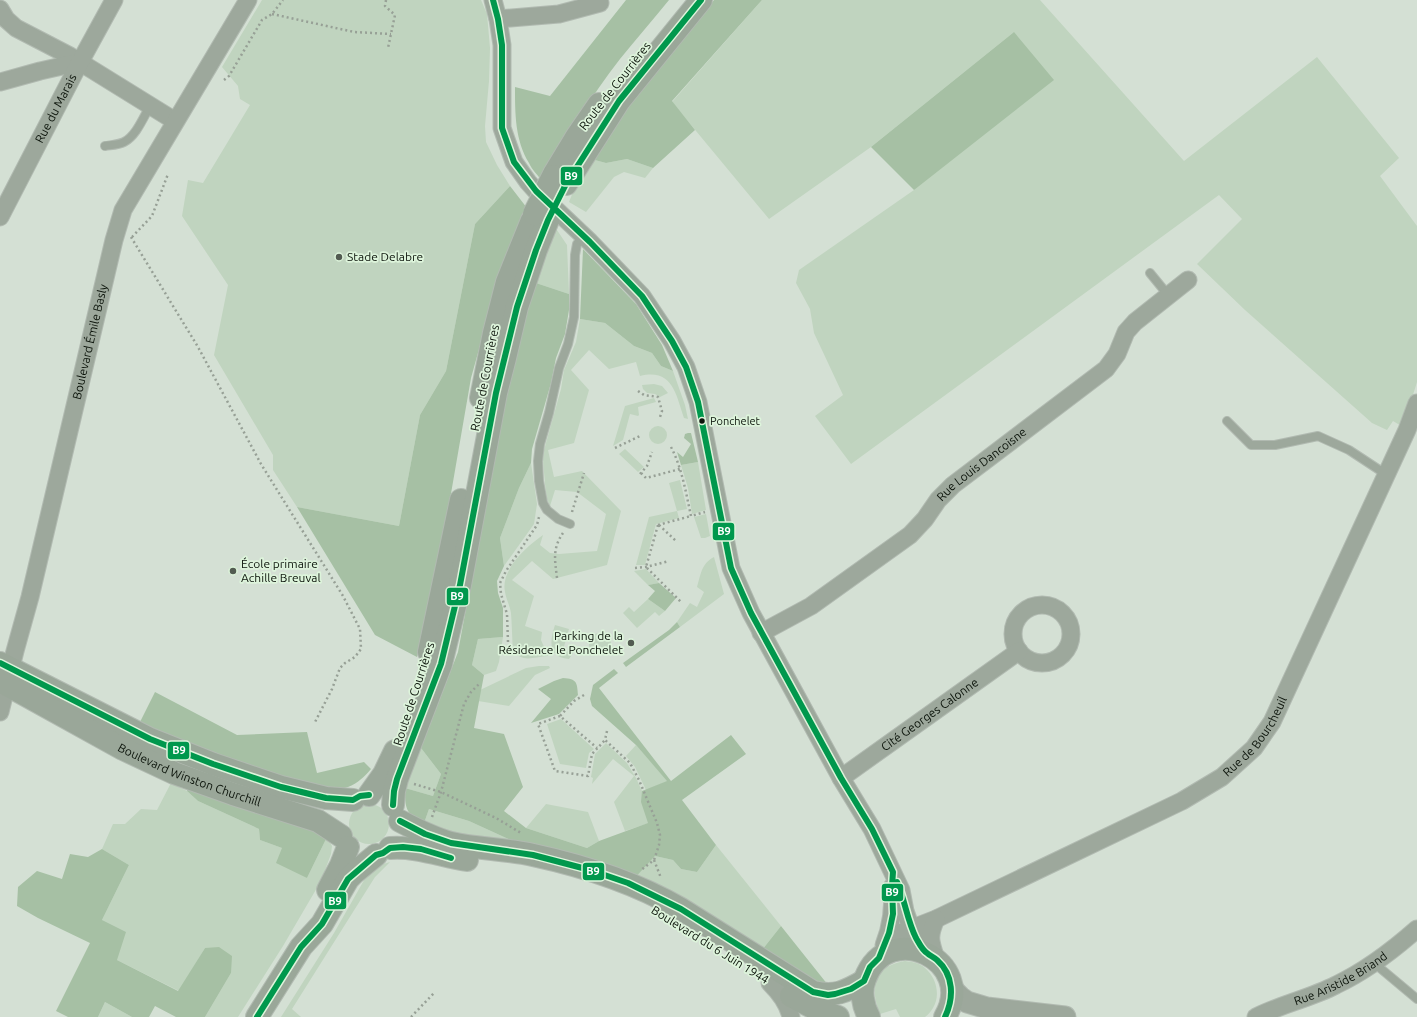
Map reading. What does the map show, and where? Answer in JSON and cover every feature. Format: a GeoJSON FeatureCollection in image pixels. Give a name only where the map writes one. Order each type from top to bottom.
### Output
{"type":"FeatureCollection","features":[{"type":"Feature","properties":{"kind":"main road","name":"Route de Courrières"},"geometry":{"type":"LineString","coordinates":[[361,797],[384,774],[397,748],[426,662],[451,548],[494,333],[507,282],[559,180],[577,136],[595,110],[685,0]]}},
{"type":"Feature","properties":{"kind":"main road","name":"Route de Courrières"},"geometry":{"type":"LineString","coordinates":[[559,180],[618,101],[701,0]]}},
{"type":"Feature","properties":{"kind":"main road","name":"Route de Courrières"},"geometry":{"type":"LineString","coordinates":[[397,813],[394,791],[397,779],[441,664],[460,585],[496,393],[518,307],[536,250],[541,217]]}},
{"type":"Feature","properties":{"kind":"main road","name":"Boulevard Winston Churchill"},"geometry":{"type":"LineString","coordinates":[[5,674],[42,705],[122,749],[174,773],[233,794],[318,821],[345,842]]}},
{"type":"Feature","properties":{"kind":"main road","name":"Boulevard Winston Churchill"},"geometry":{"type":"LineString","coordinates":[[5,674],[74,702],[150,739],[213,764],[281,787],[326,798],[361,797]]}},
{"type":"Feature","properties":{"kind":"main road"},"geometry":{"type":"LineString","coordinates":[[257,1017],[301,947],[322,924],[348,879],[383,852],[399,836],[397,813],[385,799],[377,796],[361,797],[343,809],[339,822],[345,842],[335,878],[312,919],[301,947]]}},
{"type":"Feature","properties":{"kind":"main road","name":"Boulevard du 6 Juin 1944"},"geometry":{"type":"LineString","coordinates":[[397,813],[426,834],[452,843],[532,854],[595,871],[663,898],[813,992],[823,1012]]}},
{"type":"Feature","properties":{"kind":"main road"},"geometry":{"type":"LineString","coordinates":[[345,842],[360,854],[368,856],[383,852]]}},
{"type":"Feature","properties":{"kind":"main road","name":"Boulevard du 6 Juin 1944"},"geometry":{"type":"LineString","coordinates":[[383,852],[403,847],[421,850],[448,858],[531,870],[567,878],[601,888],[644,905],[671,919],[770,983],[823,1012]]}},
{"type":"Feature","properties":{"kind":"main road"},"geometry":{"type":"LineString","coordinates":[[870,1017],[863,1000],[864,981],[870,967],[879,958],[887,953],[901,949],[913,949],[930,955],[945,970],[949,978],[952,989],[951,1003],[945,1017]]}},
{"type":"Feature","properties":{"kind":"main road","name":"Boulevard du 6 Juin 1944"},"geometry":{"type":"LineString","coordinates":[[823,1012],[843,992],[864,981]]}},
{"type":"Feature","properties":{"kind":"street","name":"Rue du Marais"},"geometry":{"type":"LineString","coordinates":[[0,217],[80,62],[114,0]]}},
{"type":"Feature","properties":{"kind":"street","name":"Boulevard Émile Basly"},"geometry":{"type":"LineString","coordinates":[[0,712],[5,674],[15,651],[30,597],[116,230],[122,210],[248,0]]}},
{"type":"Feature","properties":{"kind":"street"},"geometry":{"type":"LineString","coordinates":[[493,0],[502,45],[502,128],[514,162],[536,191],[584,236],[642,296],[672,341],[682,361],[698,402],[732,568],[761,633],[841,778],[872,829],[901,890],[905,911],[911,928],[930,955]]}},
{"type":"Feature","properties":{"kind":"street"},"geometry":{"type":"LineString","coordinates":[[498,19],[558,14],[600,3]]}},
{"type":"Feature","properties":{"kind":"street"},"geometry":{"type":"LineString","coordinates":[[0,9],[6,19],[16,28],[80,62],[175,121]]}},
{"type":"Feature","properties":{"kind":"street"},"geometry":{"type":"LineString","coordinates":[[0,82],[80,62]]}},
{"type":"Feature","properties":{"kind":"street","name":"Rue Louis Dancoisne"},"geometry":{"type":"LineString","coordinates":[[761,633],[811,606],[910,535],[925,519],[938,500],[953,485],[1106,369],[1117,354],[1126,332],[1135,322],[1188,280]]}},
{"type":"Feature","properties":{"kind":"street","name":"Rue de Bourcheuil"},"geometry":{"type":"LineString","coordinates":[[887,938],[936,919],[1182,801],[1222,777],[1254,748],[1272,722],[1407,430],[1417,403]]}},
{"type":"Feature","properties":{"kind":"street","name":"Cité Georges Calonne"},"geometry":{"type":"LineString","coordinates":[[841,778],[1019,651]]}},
{"type":"Feature","properties":{"kind":"street","name":"Boulevard Winston Churchill"},"geometry":{"type":"LineString","coordinates":[[0,717],[6,709],[19,703],[32,702],[42,705]]}},
{"type":"Feature","properties":{"kind":"street"},"geometry":{"type":"LineString","coordinates":[[879,958],[887,938],[892,914],[893,872]]}},
{"type":"Feature","properties":{"kind":"street"},"geometry":{"type":"LineString","coordinates":[[930,955],[931,932],[936,919]]}},
{"type":"Feature","properties":{"kind":"street","name":"Rue Aristide Briand"},"geometry":{"type":"LineString","coordinates":[[1256,1017],[1335,986],[1354,976],[1399,945],[1417,929]]}},
{"type":"Feature","properties":{"kind":"street"},"geometry":{"type":"LineString","coordinates":[[770,983],[785,1001],[792,1017]]}},
{"type":"Feature","properties":{"kind":"street"},"geometry":{"type":"LineString","coordinates":[[952,989],[967,1002],[988,1008],[1065,1017]]}},
{"type":"Feature","properties":{"kind":"street"},"geometry":{"type":"LineString","coordinates":[[952,1017],[988,1008]]}},
{"type":"Feature","properties":{"kind":"lane"},"geometry":{"type":"LineString","coordinates":[[105,146],[125,142],[134,133],[150,106]]}},
{"type":"Feature","properties":{"kind":"lane"},"geometry":{"type":"LineString","coordinates":[[570,524],[558,519],[547,510],[543,503],[538,468],[540,444],[549,413],[558,368],[568,344],[574,317],[575,255],[577,244],[584,236]]}},
{"type":"Feature","properties":{"kind":"lane"},"geometry":{"type":"LineString","coordinates":[[1150,273],[1168,295]]}},
{"type":"Feature","properties":{"kind":"lane"},"geometry":{"type":"LineString","coordinates":[[1227,421],[1251,445],[1275,445],[1318,436],[1349,450],[1387,474]]}},
{"type":"Feature","properties":{"kind":"lane"},"geometry":{"type":"LineString","coordinates":[[1374,963],[1417,999]]}},
{"type":"Feature","properties":{"kind":"path"},"geometry":{"type":"LineString","coordinates":[[224,80],[230,76],[262,20],[272,14],[283,0]]}},
{"type":"Feature","properties":{"kind":"path"},"geometry":{"type":"LineString","coordinates":[[386,0],[385,6],[395,15],[388,48]]}},
{"type":"Feature","properties":{"kind":"path"},"geometry":{"type":"LineString","coordinates":[[272,14],[354,32],[391,34]]}},
{"type":"Feature","properties":{"kind":"path"},"geometry":{"type":"LineString","coordinates":[[168,174],[152,216],[132,237],[198,347],[261,464],[343,596],[360,629],[361,649],[355,657],[340,668],[332,689],[314,724]]}},
{"type":"Feature","properties":{"kind":"path"},"geometry":{"type":"LineString","coordinates":[[638,391],[644,395],[658,397],[662,411],[660,417]]}},
{"type":"Feature","properties":{"kind":"path"},"geometry":{"type":"LineString","coordinates":[[615,448],[640,436]]}},
{"type":"Feature","properties":{"kind":"path"},"geometry":{"type":"LineString","coordinates":[[671,446],[676,455],[680,468],[691,516]]}},
{"type":"Feature","properties":{"kind":"path"},"geometry":{"type":"LineString","coordinates":[[652,452],[647,466],[640,474],[646,478],[680,468]]}},
{"type":"Feature","properties":{"kind":"path"},"geometry":{"type":"LineString","coordinates":[[557,578],[554,553],[557,542],[570,524],[572,507],[584,472]]}},
{"type":"Feature","properties":{"kind":"path"},"geometry":{"type":"LineString","coordinates":[[508,642],[507,614],[501,594],[500,583],[506,571],[537,525],[543,503]]}},
{"type":"Feature","properties":{"kind":"path"},"geometry":{"type":"LineString","coordinates":[[658,525],[719,510]]}},
{"type":"Feature","properties":{"kind":"path"},"geometry":{"type":"LineString","coordinates":[[658,525],[676,542]]}},
{"type":"Feature","properties":{"kind":"path"},"geometry":{"type":"LineString","coordinates":[[646,567],[658,525]]}},
{"type":"Feature","properties":{"kind":"path"},"geometry":{"type":"LineString","coordinates":[[635,568],[646,567],[669,561]]}},
{"type":"Feature","properties":{"kind":"path"},"geometry":{"type":"LineString","coordinates":[[646,567],[681,602]]}},
{"type":"Feature","properties":{"kind":"path"},"geometry":{"type":"LineString","coordinates":[[426,834],[441,792],[464,704],[471,692],[479,684]]}},
{"type":"Feature","properties":{"kind":"path"},"geometry":{"type":"LineString","coordinates":[[584,695],[574,701],[560,716],[538,724],[555,771],[588,776],[592,754],[605,740],[607,731]]}},
{"type":"Feature","properties":{"kind":"path"},"geometry":{"type":"LineString","coordinates":[[560,716],[597,748]]}},
{"type":"Feature","properties":{"kind":"path"},"geometry":{"type":"LineString","coordinates":[[605,740],[630,763],[642,787],[660,835],[659,845],[654,860],[637,873]]}},
{"type":"Feature","properties":{"kind":"path"},"geometry":{"type":"LineString","coordinates":[[654,860],[664,883]]}},
{"type":"Feature","properties":{"kind":"path"},"geometry":{"type":"LineString","coordinates":[[410,1017],[434,992]]}},
{"type":"Feature","properties":{"kind":"green space","name":"Stade Delabre"},"geometry":{"type":"Polygon","coordinates":[[[262,0],[481,0],[487,14],[490,48],[485,126],[486,142],[497,165],[510,186],[475,224],[446,371],[420,415],[399,526],[297,507],[273,470],[273,455],[214,355],[228,285],[182,216],[188,180],[203,183],[250,105],[240,99],[238,86],[222,67],[262,0]]]}},
{"type":"Feature","properties":{"kind":"green space"},"geometry":{"type":"Polygon","coordinates":[[[626,0],[669,0],[620,59],[588,103],[542,181],[530,166],[518,136],[515,87],[550,96],[626,0]]]}},
{"type":"Feature","properties":{"kind":"green space"},"geometry":{"type":"Polygon","coordinates":[[[714,0],[762,0],[672,101],[695,130],[653,168],[627,159],[606,163],[591,159],[647,80],[714,0]]]}},
{"type":"Feature","properties":{"kind":"green space"},"geometry":{"type":"Polygon","coordinates":[[[762,0],[1040,0],[1184,161],[1317,57],[1399,158],[1380,176],[1417,226],[1417,382],[1403,427],[1393,421],[1387,430],[1372,423],[1245,310],[1197,264],[1242,219],[1219,195],[851,464],[815,416],[843,395],[814,333],[810,309],[796,283],[799,270],[914,190],[1014,32],[871,147],[769,219],[672,102],[762,0]]]}},
{"type":"Feature","properties":{"kind":"green space"},"geometry":{"type":"Polygon","coordinates":[[[1014,32],[1054,80],[914,190],[871,147],[1014,32]]]}},
{"type":"Feature","properties":{"kind":"green space"},"geometry":{"type":"Polygon","coordinates":[[[591,159],[606,163],[627,159],[653,168],[645,178],[624,172],[614,177],[586,212],[569,202],[577,182],[591,159]]]}},
{"type":"Feature","properties":{"kind":"green space"},"geometry":{"type":"Polygon","coordinates":[[[510,186],[527,208],[496,288],[471,378],[444,534],[417,657],[375,635],[297,507],[399,526],[420,415],[446,371],[475,224],[510,186]]]}},
{"type":"Feature","properties":{"kind":"green space"},"geometry":{"type":"Polygon","coordinates":[[[555,227],[567,245],[569,294],[533,282],[555,227]]]}},
{"type":"Feature","properties":{"kind":"green space"},"geometry":{"type":"Polygon","coordinates":[[[583,249],[636,304],[662,345],[673,371],[661,366],[652,353],[634,346],[605,323],[580,319],[583,249]]]}},
{"type":"Feature","properties":{"kind":"green space"},"geometry":{"type":"Polygon","coordinates":[[[533,282],[569,294],[569,310],[565,334],[556,358],[551,383],[532,449],[531,463],[519,488],[500,538],[504,566],[497,581],[498,593],[503,608],[503,637],[478,639],[472,665],[484,675],[474,728],[504,734],[523,787],[504,811],[526,828],[587,848],[599,841],[648,823],[641,802],[642,791],[667,781],[636,745],[592,706],[590,699],[593,685],[614,669],[618,673],[599,688],[671,781],[731,735],[746,754],[682,800],[716,845],[697,872],[681,869],[673,860],[655,856],[632,881],[532,850],[469,821],[429,809],[423,826],[410,814],[406,806],[405,788],[433,796],[441,774],[421,748],[458,652],[517,333],[533,282]]]}},
{"type":"Feature","properties":{"kind":"green space"},"geometry":{"type":"Polygon","coordinates":[[[580,319],[605,323],[634,346],[652,353],[661,366],[673,371],[685,405],[688,419],[684,418],[671,385],[660,376],[640,376],[636,362],[609,369],[589,350],[571,370],[589,390],[574,443],[548,450],[554,477],[582,471],[621,511],[607,565],[553,579],[532,561],[512,580],[534,596],[525,626],[542,632],[541,640],[548,656],[525,658],[517,655],[513,651],[511,613],[506,595],[505,584],[511,567],[516,559],[530,545],[543,535],[540,545],[550,553],[559,554],[597,551],[606,514],[577,492],[555,490],[550,506],[547,499],[545,484],[543,460],[544,450],[561,389],[564,370],[576,342],[580,319]]]}},
{"type":"Feature","properties":{"kind":"green space"},"geometry":{"type":"Polygon","coordinates":[[[654,384],[662,386],[668,393],[660,397],[655,394],[647,393],[643,389],[642,385],[654,384]]]}},
{"type":"Feature","properties":{"kind":"green space"},"geometry":{"type":"Polygon","coordinates":[[[654,398],[656,402],[638,407],[638,416],[630,414],[623,440],[613,446],[625,406],[654,398]]]}},
{"type":"Feature","properties":{"kind":"green space"},"geometry":{"type":"Polygon","coordinates":[[[658,426],[664,429],[667,435],[664,441],[658,444],[652,441],[649,435],[652,429],[658,426]]]}},
{"type":"Feature","properties":{"kind":"green space"},"geometry":{"type":"Polygon","coordinates":[[[691,433],[698,462],[681,465],[677,452],[683,457],[691,444],[684,438],[685,434],[691,433]]]}},
{"type":"Feature","properties":{"kind":"green space"},"geometry":{"type":"Polygon","coordinates":[[[625,449],[644,467],[638,472],[619,454],[625,449]]]}},
{"type":"Feature","properties":{"kind":"green space"},"geometry":{"type":"Polygon","coordinates":[[[698,462],[706,510],[692,514],[688,488],[681,465],[698,462]]]}},
{"type":"Feature","properties":{"kind":"green space"},"geometry":{"type":"Polygon","coordinates":[[[531,463],[537,504],[534,524],[504,566],[500,538],[519,488],[531,463]]]}},
{"type":"Feature","properties":{"kind":"green space"},"geometry":{"type":"Polygon","coordinates":[[[680,480],[687,509],[677,511],[669,483],[680,480]]]}},
{"type":"Feature","properties":{"kind":"green space"},"geometry":{"type":"Polygon","coordinates":[[[677,511],[679,518],[656,524],[645,565],[636,565],[649,517],[677,511]]]}},
{"type":"Feature","properties":{"kind":"green space"},"geometry":{"type":"Polygon","coordinates":[[[706,514],[710,536],[701,538],[694,517],[706,514]]]}},
{"type":"Feature","properties":{"kind":"green space"},"geometry":{"type":"Polygon","coordinates":[[[714,557],[724,594],[680,627],[677,622],[690,603],[697,607],[704,592],[697,587],[701,574],[706,563],[714,557]]]}},
{"type":"Feature","properties":{"kind":"green space"},"geometry":{"type":"Polygon","coordinates":[[[646,569],[659,583],[648,585],[634,571],[646,569]]]}},
{"type":"Feature","properties":{"kind":"green space"},"geometry":{"type":"Polygon","coordinates":[[[659,583],[676,598],[665,611],[648,599],[655,591],[648,585],[659,583]]]}},
{"type":"Feature","properties":{"kind":"green space"},"geometry":{"type":"Polygon","coordinates":[[[648,599],[665,611],[659,616],[655,612],[637,628],[623,613],[629,607],[634,612],[648,599]]]}},
{"type":"Feature","properties":{"kind":"green space"},"geometry":{"type":"Polygon","coordinates":[[[677,622],[680,627],[626,667],[623,663],[669,630],[677,622]]]}},
{"type":"Feature","properties":{"kind":"green space"},"geometry":{"type":"Polygon","coordinates":[[[555,625],[569,629],[563,650],[573,653],[569,659],[562,658],[554,652],[551,642],[555,625]]]}},
{"type":"Feature","properties":{"kind":"green space"},"geometry":{"type":"Polygon","coordinates":[[[596,633],[604,633],[611,640],[611,648],[604,655],[596,655],[589,648],[589,640],[596,633]]]}},
{"type":"Feature","properties":{"kind":"green space"},"geometry":{"type":"Polygon","coordinates":[[[503,637],[496,671],[484,675],[472,665],[478,639],[503,637]]]}},
{"type":"Feature","properties":{"kind":"green space"},"geometry":{"type":"Polygon","coordinates":[[[549,666],[550,668],[535,675],[509,706],[478,701],[480,690],[526,668],[549,666]]]}},
{"type":"Feature","properties":{"kind":"green space"},"geometry":{"type":"Polygon","coordinates":[[[563,678],[574,680],[577,684],[578,695],[559,714],[531,723],[551,699],[538,689],[563,678]]]}},
{"type":"Feature","properties":{"kind":"green space"},"geometry":{"type":"Polygon","coordinates":[[[155,692],[237,735],[307,732],[317,773],[364,762],[371,769],[355,784],[343,788],[332,788],[321,787],[283,778],[241,765],[200,750],[139,724],[155,692]]]}},
{"type":"Feature","properties":{"kind":"green space"},"geometry":{"type":"Polygon","coordinates":[[[561,719],[594,749],[589,753],[586,768],[560,764],[547,724],[561,719]]]}},
{"type":"Feature","properties":{"kind":"green space"},"geometry":{"type":"Polygon","coordinates":[[[606,743],[627,763],[636,778],[642,791],[642,802],[649,823],[625,831],[614,802],[634,776],[613,759],[592,784],[593,778],[591,777],[595,754],[606,743]]]}},
{"type":"Feature","properties":{"kind":"green space"},"geometry":{"type":"Polygon","coordinates":[[[636,745],[668,781],[646,790],[635,767],[626,756],[636,745]]]}},
{"type":"Feature","properties":{"kind":"green space"},"geometry":{"type":"Polygon","coordinates":[[[421,748],[441,774],[433,796],[405,788],[421,748]]]}},
{"type":"Feature","properties":{"kind":"green space"},"geometry":{"type":"Polygon","coordinates":[[[171,783],[187,791],[198,801],[259,829],[260,840],[282,848],[307,878],[327,837],[332,846],[331,854],[321,881],[283,946],[238,1017],[205,1017],[231,973],[205,948],[179,991],[117,960],[102,920],[129,865],[102,849],[113,824],[125,824],[141,809],[157,810],[171,783]]]}},
{"type":"Feature","properties":{"kind":"green space"},"geometry":{"type":"Polygon","coordinates":[[[189,785],[307,823],[327,837],[307,878],[276,863],[282,848],[260,840],[259,829],[198,801],[187,791],[189,785]]]}},
{"type":"Feature","properties":{"kind":"green space"},"geometry":{"type":"Polygon","coordinates":[[[369,804],[383,810],[389,824],[383,838],[369,844],[355,838],[349,824],[355,810],[369,804]]]}},
{"type":"Feature","properties":{"kind":"green space"},"geometry":{"type":"Polygon","coordinates":[[[546,804],[588,812],[599,841],[587,848],[526,828],[546,804]]]}},
{"type":"Feature","properties":{"kind":"green space"},"geometry":{"type":"Polygon","coordinates":[[[429,809],[469,821],[532,850],[423,826],[429,809]]]}},
{"type":"Feature","properties":{"kind":"green space"},"geometry":{"type":"Polygon","coordinates":[[[716,845],[781,926],[762,950],[634,878],[655,856],[673,860],[681,869],[697,872],[716,845]]]}},
{"type":"Feature","properties":{"kind":"green space"},"geometry":{"type":"Polygon","coordinates":[[[102,849],[129,865],[102,920],[126,932],[117,960],[178,991],[205,948],[219,947],[232,956],[231,973],[205,1017],[176,1017],[155,1006],[149,1017],[132,1017],[105,1002],[98,1017],[68,1017],[56,1011],[90,943],[38,918],[17,906],[18,887],[37,871],[62,879],[70,854],[88,857],[102,849]]]}},
{"type":"Feature","properties":{"kind":"green space"},"geometry":{"type":"Polygon","coordinates":[[[390,862],[375,877],[292,1009],[301,1017],[281,1017],[334,933],[367,875],[377,866],[390,862]]]}},
{"type":"Feature","properties":{"kind":"green space"},"geometry":{"type":"Polygon","coordinates":[[[781,926],[828,985],[826,987],[762,950],[781,926]]]}},
{"type":"Feature","properties":{"kind":"green space"},"geometry":{"type":"Polygon","coordinates":[[[905,961],[923,966],[932,976],[936,986],[937,998],[933,1008],[925,1017],[900,1017],[896,1009],[880,1014],[875,995],[877,979],[886,968],[905,961]]]}},
{"type":"Feature","properties":{"kind":"green space"},"geometry":{"type":"Polygon","coordinates":[[[105,1002],[132,1017],[98,1017],[105,1002]]]}},
{"type":"Feature","properties":{"kind":"transit line","name":"B9"},"geometry":{"type":"LineString","coordinates":[[400,821],[425,834],[451,843],[533,855],[590,870],[628,883],[681,909],[813,992],[828,995],[851,989],[864,981],[870,967],[879,958],[889,933],[893,914],[893,872],[872,829],[841,778],[751,613],[731,568],[698,402],[686,367],[672,341],[642,296],[590,242],[536,191],[514,162],[502,128],[502,45],[493,0]]}},
{"type":"Feature","properties":{"kind":"transit line","name":"B9"},"geometry":{"type":"LineString","coordinates":[[393,805],[397,779],[441,664],[460,585],[496,393],[517,307],[536,250],[548,220],[566,184],[619,101],[701,0]]}},
{"type":"Feature","properties":{"kind":"transit line","name":"B9"},"geometry":{"type":"LineString","coordinates":[[0,663],[150,739],[213,764],[281,787],[326,798],[353,800],[360,796],[369,795]]}},
{"type":"Feature","properties":{"kind":"transit line","name":"B9"},"geometry":{"type":"LineString","coordinates":[[257,1017],[301,947],[322,924],[348,879],[376,855],[383,853],[390,848],[403,847],[421,849],[451,858]]}},
{"type":"Feature","properties":{"kind":"transit line","name":"B9"},"geometry":{"type":"LineString","coordinates":[[897,882],[916,938],[924,950],[936,959],[947,973],[951,987],[951,995],[945,1017]]}},
{"type":"Feature","properties":{"kind":"place","name":"Stade Delabre"},"geometry":{"type":"Point","coordinates":[339,257]}},
{"type":"Feature","properties":{"kind":"place","name":"Ponchelet"},"geometry":{"type":"Point","coordinates":[702,421]}},
{"type":"Feature","properties":{"kind":"place","name":"École primaire Achille Breuval"},"geometry":{"type":"Point","coordinates":[233,571]}},
{"type":"Feature","properties":{"kind":"place","name":"Parking de la Résidence le Ponchelet"},"geometry":{"type":"Point","coordinates":[631,643]}}]}
